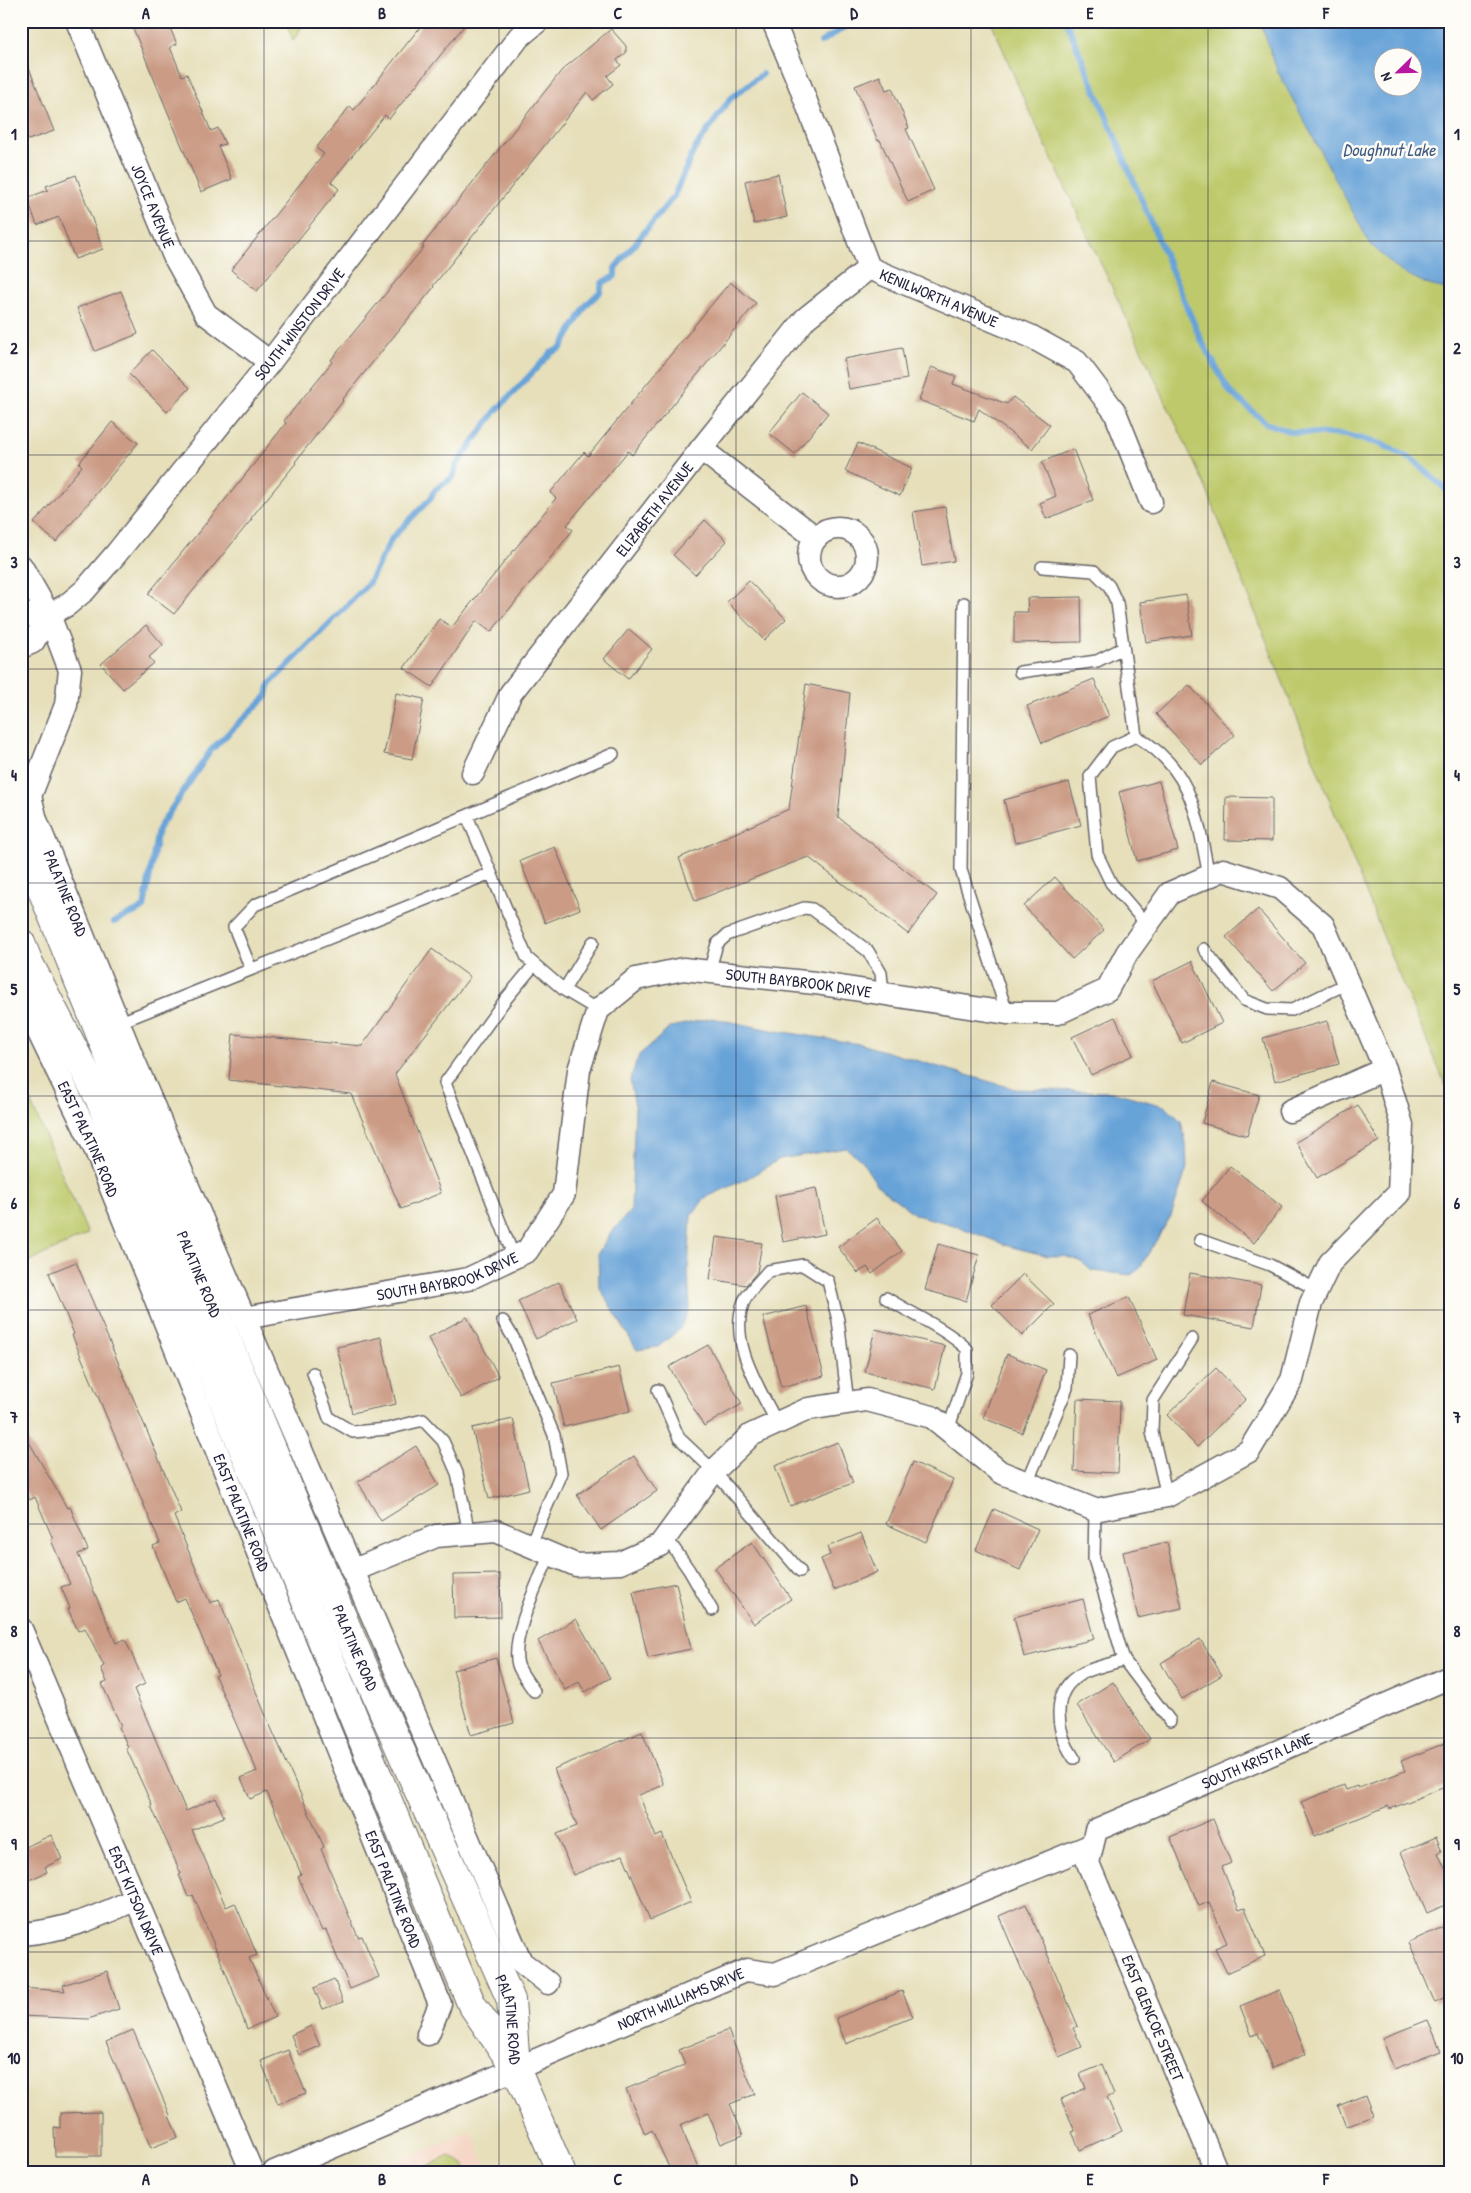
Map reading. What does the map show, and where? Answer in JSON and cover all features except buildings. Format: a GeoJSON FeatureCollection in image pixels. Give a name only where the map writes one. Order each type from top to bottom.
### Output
{"type":"FeatureCollection","features":[{"type":"Feature","properties":{"kind":"main road","name":"PALATINE ROAD"},"geometry":{"type":"LineString","coordinates":[[21,838],[123,1090],[351,1638],[511,2000],[516,2069]]}},
{"type":"Feature","properties":{"kind":"main road","name":"PALATINE ROAD"},"geometry":{"type":"LineString","coordinates":[[21,943],[99,1098],[471,2003],[516,2069]]}},
{"type":"Feature","properties":{"kind":"main road"},"geometry":{"type":"LineString","coordinates":[[516,2069],[561,2172]]}},
{"type":"Feature","properties":{"kind":"street","name":"JOYCE AVENUE"},"geometry":{"type":"LineString","coordinates":[[76,21],[174,256],[206,314],[270,362]]}},
{"type":"Feature","properties":{"kind":"street","name":"SOUTH WINSTON DRIVE"},"geometry":{"type":"LineString","coordinates":[[21,647],[33,642],[50,615],[67,605],[85,590],[270,362],[519,37],[538,21]]}},
{"type":"Feature","properties":{"kind":"street","name":"KENILWORTH AVENUE"},"geometry":{"type":"LineString","coordinates":[[773,21],[799,82],[870,268],[1030,336],[1077,362],[1115,412],[1150,502]]}},
{"type":"Feature","properties":{"kind":"street","name":"ELIZABETH AVENUE"},"geometry":{"type":"LineString","coordinates":[[474,773],[511,693],[701,449],[806,318],[870,268]]}},
{"type":"Feature","properties":{"kind":"street"},"geometry":{"type":"LineString","coordinates":[[701,449],[816,538]]}},
{"type":"Feature","properties":{"kind":"street"},"geometry":{"type":"LineString","coordinates":[[21,566],[50,615]]}},
{"type":"Feature","properties":{"kind":"street"},"geometry":{"type":"LineString","coordinates":[[21,615],[50,615]]}},
{"type":"Feature","properties":{"kind":"street","name":"PALATINE ROAD"},"geometry":{"type":"LineString","coordinates":[[50,615],[70,670],[66,706],[30,796],[36,820],[118,1023],[521,1962],[548,1983]]}},
{"type":"Feature","properties":{"kind":"street","name":"SOUTH BAYBROOK DRIVE"},"geometry":{"type":"LineString","coordinates":[[244,1318],[468,1279],[527,1251],[564,1194],[579,1070],[598,1010],[636,979],[683,969],[815,983],[968,1005],[1007,1013],[1058,1013],[1107,990],[1127,952],[1170,893],[1223,870],[1280,888],[1323,925],[1385,1069],[1402,1125],[1399,1192],[1330,1263],[1311,1302],[1292,1380],[1250,1451],[1167,1496],[1094,1510]]}},
{"type":"Feature","properties":{"kind":"street","name":"EAST PALATINE ROAD"},"geometry":{"type":"LineString","coordinates":[[21,996],[96,1152],[440,2004],[428,2034]]}},
{"type":"Feature","properties":{"kind":"street"},"geometry":{"type":"LineString","coordinates":[[1290,1111],[1385,1069]]}},
{"type":"Feature","properties":{"kind":"street"},"geometry":{"type":"LineString","coordinates":[[352,1571],[436,1536],[496,1531],[576,1566],[620,1562],[660,1545],[714,1471],[751,1435],[808,1409],[867,1400],[932,1417],[1000,1472],[1094,1510]]}},
{"type":"Feature","properties":{"kind":"street","name":"EAST KITSON DRIVE"},"geometry":{"type":"LineString","coordinates":[[21,1629],[252,2172]]}},
{"type":"Feature","properties":{"kind":"street","name":"SOUTH KRISTA LANE"},"geometry":{"type":"LineString","coordinates":[[1090,1854],[1096,1830],[1450,1677]]}},
{"type":"Feature","properties":{"kind":"street","name":"NORTH WILLIAMS DRIVE"},"geometry":{"type":"LineString","coordinates":[[274,2172],[747,1970],[774,1974],[1090,1854]]}},
{"type":"Feature","properties":{"kind":"street","name":"EAST GLENCOE STREET"},"geometry":{"type":"LineString","coordinates":[[1090,1854],[1218,2172]]}},
{"type":"Feature","properties":{"kind":"street"},"geometry":{"type":"LineString","coordinates":[[21,1934],[44,1932],[75,1925],[136,1900]]}},
{"type":"Feature","properties":{"kind":"lane"},"geometry":{"type":"LineString","coordinates":[[1042,567],[1094,571],[1109,586],[1117,602],[1136,736],[1150,745],[1182,778],[1195,807],[1209,876]]}},
{"type":"Feature","properties":{"kind":"lane"},"geometry":{"type":"LineString","coordinates":[[964,603],[961,870],[1007,1013]]}},
{"type":"Feature","properties":{"kind":"lane"},"geometry":{"type":"LineString","coordinates":[[1020,672],[1097,662],[1123,648]]}},
{"type":"Feature","properties":{"kind":"lane"},"geometry":{"type":"LineString","coordinates":[[1136,736],[1112,747],[1090,776],[1097,854],[1111,883],[1147,925]]}},
{"type":"Feature","properties":{"kind":"lane"},"geometry":{"type":"LineString","coordinates":[[251,969],[234,927],[255,905],[613,754]]}},
{"type":"Feature","properties":{"kind":"lane"},"geometry":{"type":"LineString","coordinates":[[467,816],[526,958],[564,990],[598,1010]]}},
{"type":"Feature","properties":{"kind":"lane"},"geometry":{"type":"LineString","coordinates":[[118,1023],[491,873]]}},
{"type":"Feature","properties":{"kind":"lane"},"geometry":{"type":"LineString","coordinates":[[709,972],[717,944],[727,935],[804,908],[812,909],[868,951],[880,973],[883,994]]}},
{"type":"Feature","properties":{"kind":"lane"},"geometry":{"type":"LineString","coordinates":[[564,990],[593,942]]}},
{"type":"Feature","properties":{"kind":"lane"},"geometry":{"type":"LineString","coordinates":[[1204,949],[1244,1000],[1267,1009],[1292,1010],[1348,983]]}},
{"type":"Feature","properties":{"kind":"lane"},"geometry":{"type":"LineString","coordinates":[[514,1257],[445,1083],[505,1000],[534,965]]}},
{"type":"Feature","properties":{"kind":"lane"},"geometry":{"type":"LineString","coordinates":[[1200,1240],[1270,1265],[1317,1290]]}},
{"type":"Feature","properties":{"kind":"lane"},"geometry":{"type":"LineString","coordinates":[[777,1423],[743,1351],[739,1322],[745,1299],[768,1271],[804,1265],[828,1281],[838,1320],[848,1403]]}},
{"type":"Feature","properties":{"kind":"lane"},"geometry":{"type":"LineString","coordinates":[[886,1298],[954,1337],[967,1349],[967,1373],[948,1430]]}},
{"type":"Feature","properties":{"kind":"lane"},"geometry":{"type":"LineString","coordinates":[[503,1321],[514,1339],[554,1435],[561,1473],[540,1550],[528,1607],[516,1643],[518,1665],[534,1691]]}},
{"type":"Feature","properties":{"kind":"lane"},"geometry":{"type":"LineString","coordinates":[[1167,1496],[1152,1432],[1153,1400],[1192,1339]]}},
{"type":"Feature","properties":{"kind":"lane"},"geometry":{"type":"LineString","coordinates":[[1027,1483],[1067,1388],[1069,1355]]}},
{"type":"Feature","properties":{"kind":"lane"},"geometry":{"type":"LineString","coordinates":[[313,1373],[330,1418],[353,1432],[386,1429],[423,1420],[443,1441],[457,1473],[469,1534]]}},
{"type":"Feature","properties":{"kind":"lane"},"geometry":{"type":"LineString","coordinates":[[658,1390],[679,1438],[714,1471],[800,1571]]}},
{"type":"Feature","properties":{"kind":"lane"},"geometry":{"type":"LineString","coordinates":[[1094,1510],[1094,1559],[1124,1660],[1170,1721]]}},
{"type":"Feature","properties":{"kind":"lane"},"geometry":{"type":"LineString","coordinates":[[666,1537],[689,1570],[712,1610]]}},
{"type":"Feature","properties":{"kind":"lane"},"geometry":{"type":"LineString","coordinates":[[1074,1758],[1069,1750],[1058,1718],[1060,1697],[1070,1682],[1083,1673],[1124,1660]]}},
{"type":"Feature","properties":{"kind":"shaded area"},"geometry":{"type":"Polygon","coordinates":[[[471,2131],[488,2172],[374,2172],[471,2131]]]}},
{"type":"Feature","properties":{"kind":"green space"},"geometry":{"type":"Polygon","coordinates":[[[285,21],[305,21],[293,41],[285,21]]]}},
{"type":"Feature","properties":{"kind":"green space"},"geometry":{"type":"Polygon","coordinates":[[[991,21],[1450,21],[1450,1095],[1395,966],[1206,488],[1023,97],[991,21]]]}},
{"type":"Feature","properties":{"kind":"green space"},"geometry":{"type":"Polygon","coordinates":[[[21,1080],[88,1234],[21,1265],[21,1080]]]}},
{"type":"Feature","properties":{"kind":"green space"},"geometry":{"type":"Polygon","coordinates":[[[449,2156],[464,2164],[468,2172],[415,2172],[449,2156]]]}},
{"type":"Feature","properties":{"kind":"water","name":"Doughnut Lake"},"geometry":{"type":"Polygon","coordinates":[[[1260,21],[1450,21],[1450,290],[1429,285],[1400,271],[1370,244],[1277,70],[1260,21]]]}},
{"type":"Feature","properties":{"kind":"water"},"geometry":{"type":"Polygon","coordinates":[[[712,1018],[771,1030],[860,1044],[1015,1089],[1115,1092],[1167,1107],[1181,1121],[1186,1143],[1187,1168],[1171,1216],[1139,1269],[1131,1275],[1092,1271],[1080,1261],[1064,1256],[1048,1256],[1008,1246],[954,1225],[916,1215],[878,1186],[861,1160],[846,1148],[780,1159],[748,1178],[705,1198],[691,1216],[688,1270],[690,1307],[680,1329],[658,1347],[637,1350],[599,1287],[598,1253],[610,1234],[631,1210],[635,1106],[630,1080],[639,1055],[671,1027],[712,1018]]]}},
{"type":"Feature","properties":{"kind":"waterway"},"geometry":{"type":"LineString","coordinates":[[821,42],[855,21]]}},
{"type":"Feature","properties":{"kind":"waterway"},"geometry":{"type":"LineString","coordinates":[[1066,21],[1201,340],[1229,391],[1266,423],[1291,432],[1346,435],[1381,444],[1413,460],[1450,493]]}},
{"type":"Feature","properties":{"kind":"waterway"},"geometry":{"type":"LineString","coordinates":[[114,922],[144,908],[158,829],[211,750],[267,696],[269,685],[368,584],[392,538],[431,498],[435,490],[453,477],[456,466],[495,412],[551,353],[561,348],[587,304],[600,292],[602,283],[615,276],[615,268],[674,196],[694,150],[730,99],[762,74]]}}]}
